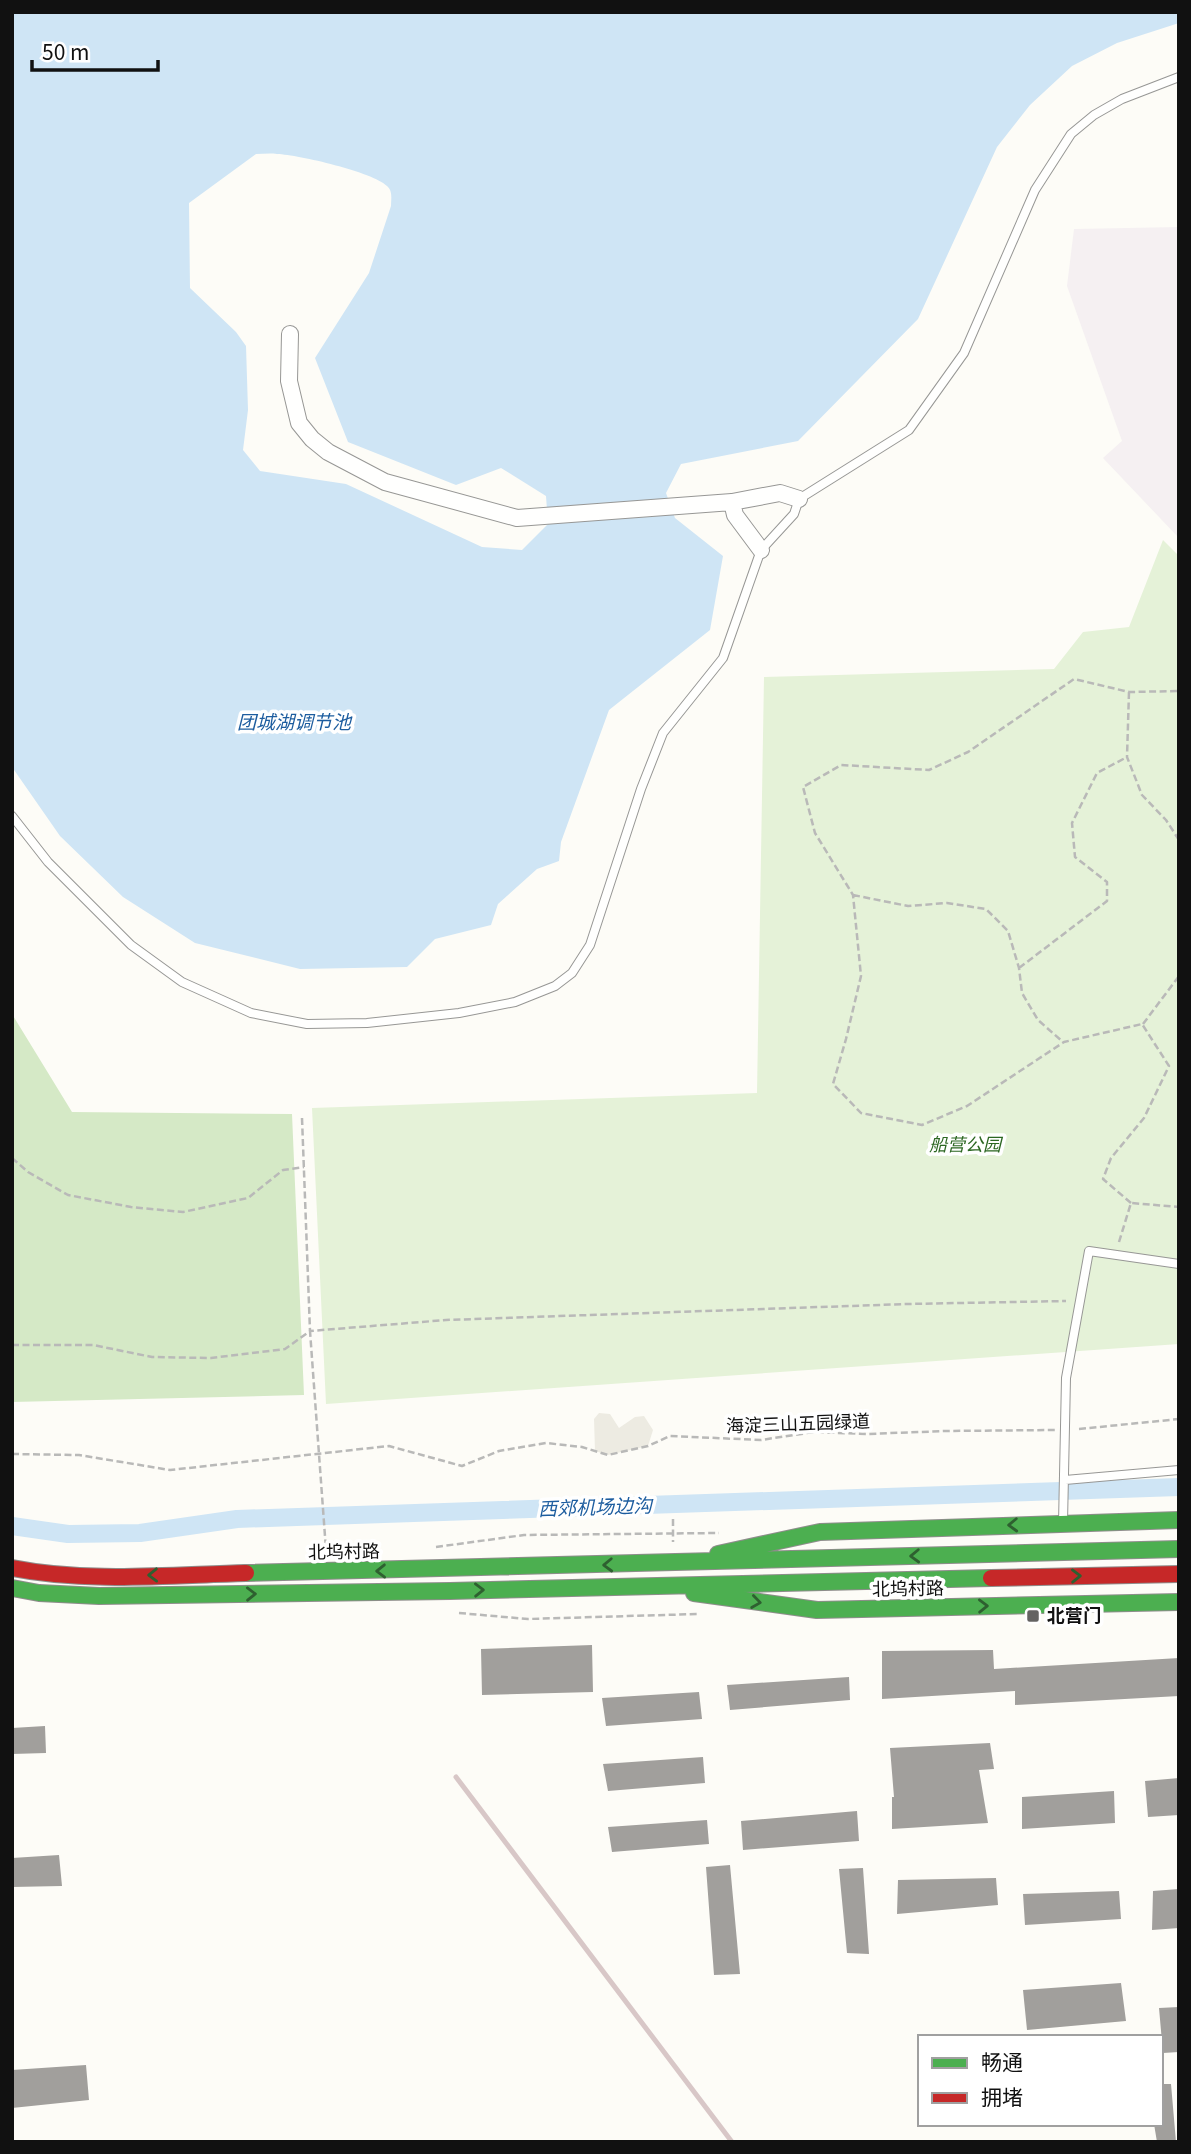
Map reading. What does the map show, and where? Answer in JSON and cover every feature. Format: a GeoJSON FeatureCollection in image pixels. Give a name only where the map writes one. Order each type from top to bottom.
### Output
{"type":"FeatureCollection","features":[{"type":"Feature","properties":{"kind":"main road","name":"北坞村路"},"geometry":{"type":"LineString","coordinates":[[676,1563],[820,1532],[1179,1520]]}},
{"type":"Feature","properties":{"kind":"main road","name":"北坞村路"},"geometry":{"type":"LineString","coordinates":[[12,1568],[38,1573],[99,1576],[1179,1549]]}},
{"type":"Feature","properties":{"kind":"main road","name":"北坞村路"},"geometry":{"type":"LineString","coordinates":[[12,1588],[99,1596],[1179,1574]]}},
{"type":"Feature","properties":{"kind":"main road","name":"北坞村路"},"geometry":{"type":"LineString","coordinates":[[640,1586],[817,1610],[1179,1602]]}},
{"type":"Feature","properties":{"kind":"street"},"geometry":{"type":"LineString","coordinates":[[290,334],[289,381],[299,423],[312,439],[328,452],[386,482],[517,518],[732,502],[780,493],[799,499]]}},
{"type":"Feature","properties":{"kind":"street"},"geometry":{"type":"LineString","coordinates":[[732,502],[735,515],[761,550]]}},
{"type":"Feature","properties":{"kind":"lane"},"geometry":{"type":"LineString","coordinates":[[12,816],[48,862],[131,945],[182,982],[251,1013],[307,1024],[367,1023],[459,1013],[516,1002],[555,986],[572,973],[590,945],[641,789],[663,733],[723,658],[761,550],[794,514],[799,499],[909,430],[964,353],[1035,190],[1071,134],[1094,115],[1122,99],[1179,77]]}},
{"type":"Feature","properties":{"kind":"lane"},"geometry":{"type":"LineString","coordinates":[[1063,1524],[1066,1378],[1089,1251],[1179,1264]]}},
{"type":"Feature","properties":{"kind":"lane"},"geometry":{"type":"LineString","coordinates":[[1065,1481],[1179,1470]]}},
{"type":"Feature","properties":{"kind":"path"},"geometry":{"type":"LineString","coordinates":[[1179,691],[1129,692],[1074,679],[968,752],[929,770],[841,765],[803,787],[815,834],[853,895],[860,976],[833,1084],[860,1113],[922,1125],[967,1106],[1064,1042],[1142,1024],[1179,976]]}},
{"type":"Feature","properties":{"kind":"path"},"geometry":{"type":"LineString","coordinates":[[1129,692],[1127,757],[1142,795],[1167,820],[1179,839]]}},
{"type":"Feature","properties":{"kind":"path"},"geometry":{"type":"LineString","coordinates":[[1019,968],[1107,901],[1107,882],[1075,857],[1072,823],[1097,773],[1127,757]]}},
{"type":"Feature","properties":{"kind":"path"},"geometry":{"type":"LineString","coordinates":[[853,895],[908,906],[947,903],[986,909],[1008,931],[1019,968],[1022,993],[1038,1020],[1064,1042]]}},
{"type":"Feature","properties":{"kind":"path"},"geometry":{"type":"LineString","coordinates":[[1142,1024],[1169,1066],[1143,1118],[1111,1157],[1102,1179],[1131,1203],[1179,1207]]}},
{"type":"Feature","properties":{"kind":"path"},"geometry":{"type":"LineString","coordinates":[[302,1118],[310,1331],[326,1554]]}},
{"type":"Feature","properties":{"kind":"path"},"geometry":{"type":"LineString","coordinates":[[12,1158],[28,1172],[68,1195],[131,1208],[183,1212],[247,1198],[283,1170],[303,1167]]}},
{"type":"Feature","properties":{"kind":"path"},"geometry":{"type":"LineString","coordinates":[[1115,1256],[1131,1203]]}},
{"type":"Feature","properties":{"kind":"path"},"geometry":{"type":"LineString","coordinates":[[12,1345],[93,1345],[152,1357],[211,1358],[285,1349],[310,1331],[459,1319],[1080,1301]]}},
{"type":"Feature","properties":{"kind":"path","name":"海淀三山五园绿道"},"geometry":{"type":"LineString","coordinates":[[12,1454],[79,1455],[170,1470],[389,1446],[462,1466],[499,1451],[546,1443],[582,1447],[608,1455],[648,1446],[670,1436],[761,1440],[814,1432],[867,1434],[1066,1430],[1179,1419]]}},
{"type":"Feature","properties":{"kind":"path"},"geometry":{"type":"LineString","coordinates":[[673,1519],[673,1542]]}},
{"type":"Feature","properties":{"kind":"path"},"geometry":{"type":"LineString","coordinates":[[433,1548],[524,1535],[726,1533]]}},
{"type":"Feature","properties":{"kind":"path"},"geometry":{"type":"LineString","coordinates":[[451,1612],[527,1619],[706,1614]]}},
{"type":"Feature","properties":{"kind":"shaded area"},"geometry":{"type":"Polygon","coordinates":[[[1179,227],[1179,538],[1103,458],[1122,441],[1067,286],[1074,229],[1179,227]]]}},
{"type":"Feature","properties":{"kind":"shaded area"},"geometry":{"type":"Polygon","coordinates":[[[599,1413],[610,1414],[619,1428],[635,1417],[644,1416],[653,1430],[648,1446],[608,1455],[595,1451],[594,1419],[599,1413]]]}},
{"type":"Feature","properties":{"kind":"green space","name":"船营公园"},"geometry":{"type":"Polygon","coordinates":[[[1163,540],[1179,556],[1179,1344],[326,1404],[312,1108],[757,1093],[764,677],[1054,669],[1083,632],[1129,627],[1163,540]]]}},
{"type":"Feature","properties":{"kind":"green space"},"geometry":{"type":"Polygon","coordinates":[[[12,1014],[72,1112],[292,1114],[304,1395],[12,1402],[12,1014]]]}},
{"type":"Feature","properties":{"kind":"water","name":"团城湖调节池"},"geometry":{"type":"Polygon","coordinates":[[[12,12],[1179,12],[1179,23],[1117,43],[1072,66],[1030,105],[997,147],[918,319],[798,441],[681,464],[666,493],[675,518],[723,556],[710,630],[609,710],[561,842],[559,861],[537,869],[498,904],[491,925],[435,939],[407,967],[300,969],[195,943],[123,897],[60,836],[12,767],[12,12]],[[256,154],[189,203],[190,288],[236,332],[246,346],[248,410],[243,450],[260,471],[346,484],[482,547],[522,550],[548,524],[546,496],[501,468],[456,485],[348,442],[315,358],[369,273],[391,206],[389,188],[367,175],[335,165],[287,155],[256,154]]]}},
{"type":"Feature","properties":{"kind":"building"},"geometry":{"type":"Polygon","coordinates":[[[592,1645],[593,1692],[482,1695],[481,1649],[592,1645]]]}},
{"type":"Feature","properties":{"kind":"building"},"geometry":{"type":"Polygon","coordinates":[[[993,1650],[994,1669],[1179,1658],[1179,1696],[1015,1705],[1015,1691],[882,1699],[882,1651],[993,1650]]]}},
{"type":"Feature","properties":{"kind":"building"},"geometry":{"type":"Polygon","coordinates":[[[849,1677],[850,1700],[730,1710],[727,1685],[849,1677]]]}},
{"type":"Feature","properties":{"kind":"building"},"geometry":{"type":"Polygon","coordinates":[[[699,1692],[702,1719],[606,1726],[602,1698],[699,1692]]]}},
{"type":"Feature","properties":{"kind":"building"},"geometry":{"type":"Polygon","coordinates":[[[45,1726],[46,1753],[12,1754],[12,1728],[45,1726]]]}},
{"type":"Feature","properties":{"kind":"building"},"geometry":{"type":"Polygon","coordinates":[[[990,1743],[994,1769],[979,1770],[988,1823],[892,1829],[894,1797],[890,1748],[990,1743]]]}},
{"type":"Feature","properties":{"kind":"building"},"geometry":{"type":"Polygon","coordinates":[[[703,1757],[705,1783],[608,1791],[603,1764],[703,1757]]]}},
{"type":"Feature","properties":{"kind":"building"},"geometry":{"type":"Polygon","coordinates":[[[1179,1778],[1179,1815],[1148,1817],[1145,1781],[1179,1778]]]}},
{"type":"Feature","properties":{"kind":"building"},"geometry":{"type":"Polygon","coordinates":[[[1114,1791],[1115,1823],[1022,1829],[1022,1797],[1114,1791]]]}},
{"type":"Feature","properties":{"kind":"building"},"geometry":{"type":"Polygon","coordinates":[[[857,1811],[859,1841],[743,1850],[741,1821],[857,1811]]]}},
{"type":"Feature","properties":{"kind":"building"},"geometry":{"type":"Polygon","coordinates":[[[707,1820],[709,1844],[612,1852],[608,1827],[707,1820]]]}},
{"type":"Feature","properties":{"kind":"building"},"geometry":{"type":"Polygon","coordinates":[[[59,1855],[62,1886],[12,1887],[12,1858],[59,1855]]]}},
{"type":"Feature","properties":{"kind":"building"},"geometry":{"type":"Polygon","coordinates":[[[730,1865],[740,1974],[714,1975],[706,1867],[730,1865]]]}},
{"type":"Feature","properties":{"kind":"building"},"geometry":{"type":"Polygon","coordinates":[[[863,1868],[869,1954],[847,1953],[839,1869],[863,1868]]]}},
{"type":"Feature","properties":{"kind":"building"},"geometry":{"type":"Polygon","coordinates":[[[996,1878],[998,1905],[897,1914],[898,1880],[996,1878]]]}},
{"type":"Feature","properties":{"kind":"building"},"geometry":{"type":"Polygon","coordinates":[[[1179,1889],[1179,1928],[1152,1930],[1153,1891],[1179,1889]]]}},
{"type":"Feature","properties":{"kind":"building"},"geometry":{"type":"Polygon","coordinates":[[[1119,1891],[1121,1919],[1025,1925],[1023,1894],[1119,1891]]]}},
{"type":"Feature","properties":{"kind":"building"},"geometry":{"type":"Polygon","coordinates":[[[1121,1983],[1126,2021],[1027,2030],[1023,1990],[1121,1983]]]}},
{"type":"Feature","properties":{"kind":"building"},"geometry":{"type":"Polygon","coordinates":[[[1179,2007],[1179,2052],[1163,2053],[1159,2008],[1179,2007]]]}},
{"type":"Feature","properties":{"kind":"building"},"geometry":{"type":"Polygon","coordinates":[[[86,2065],[89,2100],[12,2108],[12,2070],[86,2065]]]}},
{"type":"Feature","properties":{"kind":"building"},"geometry":{"type":"Polygon","coordinates":[[[1163,2084],[1171,2084],[1176,2142],[1157,2142],[1154,2126],[1163,2126],[1163,2084]]]}},
{"type":"Feature","properties":{"kind":"waterway","name":"西郊机场边沟"},"geometry":{"type":"LineString","coordinates":[[12,1526],[68,1534],[140,1533],[237,1519],[1179,1487]]}},
{"type":"Feature","properties":{"kind":"railway"},"geometry":{"type":"LineString","coordinates":[[456,1777],[732,2142]]}},
{"type":"Feature","properties":{"kind":"traffic: fast"},"geometry":{"type":"LineString","coordinates":[[718,1554],[820,1532],[1179,1520]]}},
{"type":"Feature","properties":{"kind":"traffic: fast"},"geometry":{"type":"LineString","coordinates":[[246,1573],[1179,1549]]}},
{"type":"Feature","properties":{"kind":"traffic: fast"},"geometry":{"type":"LineString","coordinates":[[12,1588],[39,1593],[99,1596],[991,1578]]}},
{"type":"Feature","properties":{"kind":"traffic: fast"},"geometry":{"type":"LineString","coordinates":[[694,1593],[817,1610],[1179,1602]]}},
{"type":"Feature","properties":{"kind":"traffic: jam"},"geometry":{"type":"LineString","coordinates":[[12,1568],[99,1577],[246,1573]]}},
{"type":"Feature","properties":{"kind":"traffic: jam"},"geometry":{"type":"LineString","coordinates":[[991,1578],[1179,1574]]}},
{"type":"Feature","properties":{"kind":"place","name":"北营门"},"geometry":{"type":"Point","coordinates":[1033,1616]}}]}
